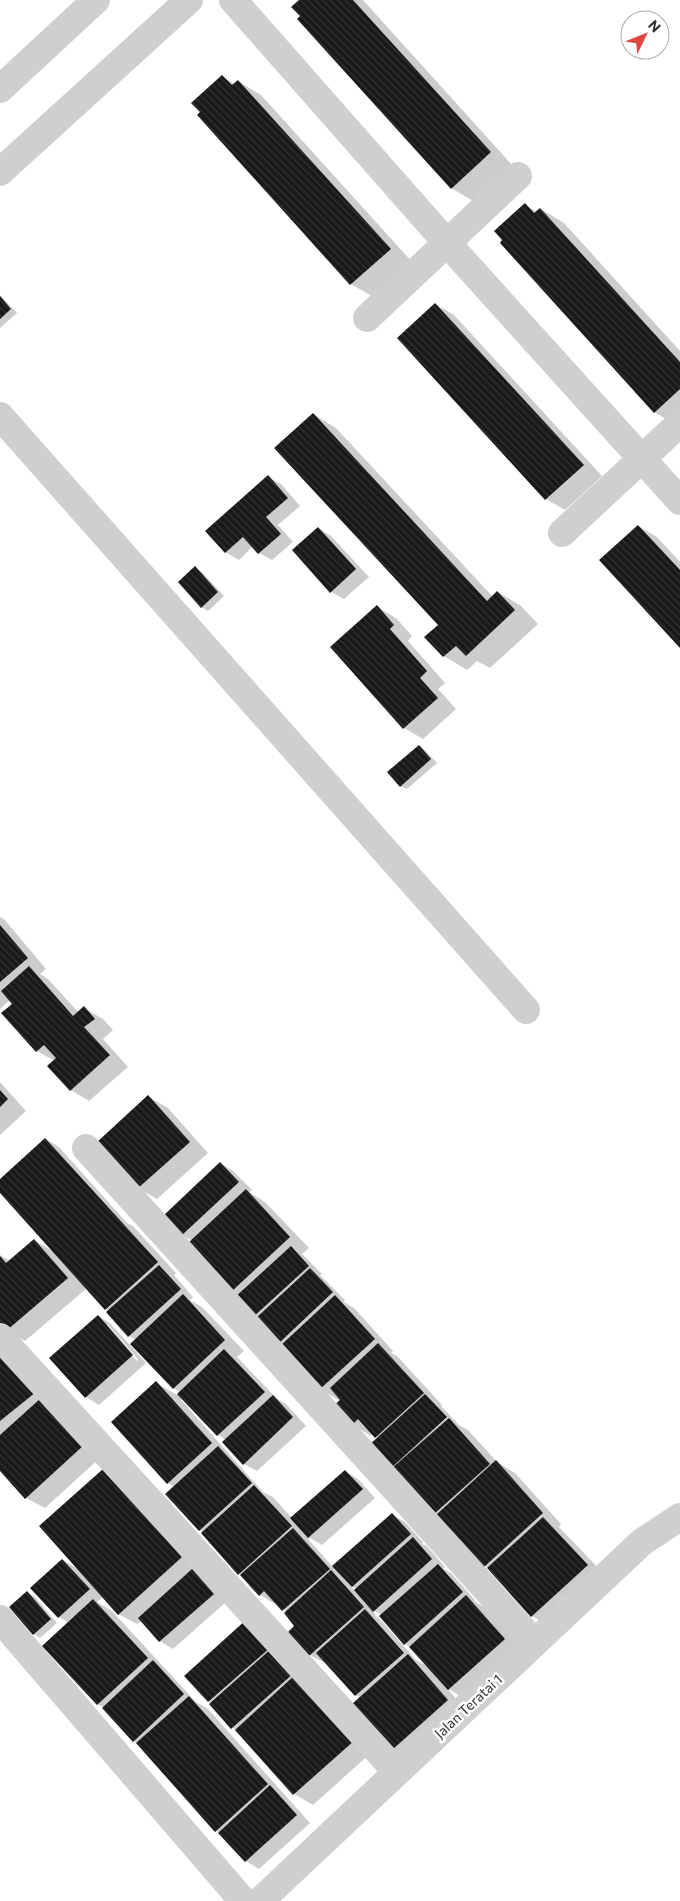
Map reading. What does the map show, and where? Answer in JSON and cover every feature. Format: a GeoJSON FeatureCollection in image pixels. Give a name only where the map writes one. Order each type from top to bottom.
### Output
{"type":"FeatureCollection","features":[{"type":"Feature","properties":{"kind":"street"},"geometry":{"type":"LineString","coordinates":[[0,89],[96,0]]}},
{"type":"Feature","properties":{"kind":"street"},"geometry":{"type":"LineString","coordinates":[[0,172],[189,0]]}},
{"type":"Feature","properties":{"kind":"street"},"geometry":{"type":"LineString","coordinates":[[233,0],[447,243],[680,501]]}},
{"type":"Feature","properties":{"kind":"street"},"geometry":{"type":"LineString","coordinates":[[367,318],[518,176]]}},
{"type":"Feature","properties":{"kind":"street"},"geometry":{"type":"LineString","coordinates":[[0,416],[526,1010]]}},
{"type":"Feature","properties":{"kind":"street"},"geometry":{"type":"LineString","coordinates":[[562,533],[680,423]]}},
{"type":"Feature","properties":{"kind":"street"},"geometry":{"type":"LineString","coordinates":[[86,1148],[535,1643]]}},
{"type":"Feature","properties":{"kind":"street"},"geometry":{"type":"LineString","coordinates":[[0,1337],[397,1772]]}},
{"type":"Feature","properties":{"kind":"street","name":"Jalan Teratai 1"},"geometry":{"type":"LineString","coordinates":[[260,1901],[642,1542],[680,1517]]}},
{"type":"Feature","properties":{"kind":"street"},"geometry":{"type":"LineString","coordinates":[[0,1619],[243,1901]]}},
{"type":"Feature","properties":{"kind":"building"},"geometry":{"type":"Polygon","coordinates":[[[299,0],[353,0],[491,152],[451,189],[297,19],[300,16],[291,7],[299,0]]]}},
{"type":"Feature","properties":{"kind":"building"},"geometry":{"type":"Polygon","coordinates":[[[222,75],[232,85],[238,80],[391,249],[350,285],[197,115],[200,112],[191,103],[222,75]]]}},
{"type":"Feature","properties":{"kind":"building"},"geometry":{"type":"Polygon","coordinates":[[[525,203],[534,213],[540,208],[680,362],[680,389],[654,413],[500,243],[502,240],[494,231],[525,203]]]}},
{"type":"Feature","properties":{"kind":"building"},"geometry":{"type":"Polygon","coordinates":[[[0,296],[11,309],[0,319],[0,296]]]}},
{"type":"Feature","properties":{"kind":"building"},"geometry":{"type":"Polygon","coordinates":[[[435,303],[584,465],[545,500],[397,338],[435,303]]]}},
{"type":"Feature","properties":{"kind":"building"},"geometry":{"type":"Polygon","coordinates":[[[313,413],[487,601],[497,591],[515,610],[466,656],[456,646],[443,657],[424,637],[438,625],[274,448],[313,413]]]}},
{"type":"Feature","properties":{"kind":"building"},"geometry":{"type":"Polygon","coordinates":[[[268,475],[288,498],[266,517],[281,534],[258,554],[243,537],[225,553],[205,531],[268,475]]]}},
{"type":"Feature","properties":{"kind":"building"},"geometry":{"type":"Polygon","coordinates":[[[638,525],[680,570],[680,648],[599,560],[638,525]]]}},
{"type":"Feature","properties":{"kind":"building"},"geometry":{"type":"Polygon","coordinates":[[[318,527],[356,569],[330,593],[292,550],[318,527]]]}},
{"type":"Feature","properties":{"kind":"building"},"geometry":{"type":"Polygon","coordinates":[[[195,566],[218,592],[201,608],[178,582],[195,566]]]}},
{"type":"Feature","properties":{"kind":"building"},"geometry":{"type":"Polygon","coordinates":[[[377,605],[394,625],[390,629],[427,671],[420,678],[438,698],[403,729],[330,647],[377,605]]]}},
{"type":"Feature","properties":{"kind":"building"},"geometry":{"type":"Polygon","coordinates":[[[419,745],[431,759],[400,787],[387,772],[419,745]]]}},
{"type":"Feature","properties":{"kind":"building"},"geometry":{"type":"Polygon","coordinates":[[[0,925],[28,958],[0,982],[0,925]]]}},
{"type":"Feature","properties":{"kind":"building"},"geometry":{"type":"Polygon","coordinates":[[[29,966],[73,1016],[84,1006],[95,1019],[84,1027],[110,1055],[70,1091],[47,1066],[56,1058],[44,1045],[36,1052],[1,1013],[12,1004],[1,991],[29,966]]]}},
{"type":"Feature","properties":{"kind":"building"},"geometry":{"type":"Polygon","coordinates":[[[0,1090],[8,1099],[0,1107],[0,1090]]]}},
{"type":"Feature","properties":{"kind":"building"},"geometry":{"type":"Polygon","coordinates":[[[148,1095],[190,1142],[137,1189],[96,1143],[148,1095]]]}},
{"type":"Feature","properties":{"kind":"building"},"geometry":{"type":"Polygon","coordinates":[[[45,1138],[158,1262],[105,1310],[0,1193],[0,1179],[45,1138]]]}},
{"type":"Feature","properties":{"kind":"building"},"geometry":{"type":"Polygon","coordinates":[[[220,1162],[239,1182],[181,1236],[163,1216],[220,1162]]]}},
{"type":"Feature","properties":{"kind":"building"},"geometry":{"type":"Polygon","coordinates":[[[246,1189],[290,1237],[231,1292],[187,1244],[246,1189]]]}},
{"type":"Feature","properties":{"kind":"building"},"geometry":{"type":"Polygon","coordinates":[[[34,1239],[68,1278],[6,1331],[0,1325],[0,1256],[6,1263],[34,1239]]]}},
{"type":"Feature","properties":{"kind":"building"},"geometry":{"type":"Polygon","coordinates":[[[291,1246],[309,1266],[252,1318],[234,1298],[291,1246]]]}},
{"type":"Feature","properties":{"kind":"building"},"geometry":{"type":"Polygon","coordinates":[[[159,1265],[181,1289],[128,1337],[106,1312],[159,1265]]]}},
{"type":"Feature","properties":{"kind":"building"},"geometry":{"type":"Polygon","coordinates":[[[310,1268],[333,1292],[278,1344],[255,1319],[310,1268]]]}},
{"type":"Feature","properties":{"kind":"building"},"geometry":{"type":"Polygon","coordinates":[[[183,1294],[225,1340],[173,1389],[130,1344],[183,1294]]]}},
{"type":"Feature","properties":{"kind":"building"},"geometry":{"type":"Polygon","coordinates":[[[335,1295],[375,1339],[319,1390],[279,1347],[335,1295]]]}},
{"type":"Feature","properties":{"kind":"building"},"geometry":{"type":"Polygon","coordinates":[[[98,1315],[133,1355],[85,1398],[49,1358],[98,1315]]]}},
{"type":"Feature","properties":{"kind":"building"},"geometry":{"type":"Polygon","coordinates":[[[378,1343],[424,1393],[375,1438],[358,1419],[351,1426],[333,1406],[340,1400],[330,1388],[378,1343]]]}},
{"type":"Feature","properties":{"kind":"building"},"geometry":{"type":"Polygon","coordinates":[[[0,1347],[36,1392],[0,1421],[0,1347]]]}},
{"type":"Feature","properties":{"kind":"building"},"geometry":{"type":"Polygon","coordinates":[[[224,1349],[265,1392],[217,1436],[177,1394],[224,1349]]]}},
{"type":"Feature","properties":{"kind":"building"},"geometry":{"type":"Polygon","coordinates":[[[156,1381],[212,1443],[167,1484],[111,1422],[156,1381]]]}},
{"type":"Feature","properties":{"kind":"building"},"geometry":{"type":"Polygon","coordinates":[[[425,1394],[447,1417],[390,1469],[368,1446],[425,1394]]]}},
{"type":"Feature","properties":{"kind":"building"},"geometry":{"type":"Polygon","coordinates":[[[273,1395],[293,1417],[243,1465],[222,1442],[273,1395]]]}},
{"type":"Feature","properties":{"kind":"building"},"geometry":{"type":"Polygon","coordinates":[[[41,1398],[84,1445],[25,1499],[0,1471],[0,1435],[41,1398]]]}},
{"type":"Feature","properties":{"kind":"building"},"geometry":{"type":"Polygon","coordinates":[[[449,1418],[490,1464],[434,1514],[392,1468],[449,1418]]]}},
{"type":"Feature","properties":{"kind":"building"},"geometry":{"type":"Polygon","coordinates":[[[218,1446],[252,1483],[199,1531],[165,1494],[218,1446]]]}},
{"type":"Feature","properties":{"kind":"building"},"geometry":{"type":"Polygon","coordinates":[[[496,1460],[543,1513],[484,1567],[436,1515],[496,1460]]]}},
{"type":"Feature","properties":{"kind":"building"},"geometry":{"type":"Polygon","coordinates":[[[103,1469],[182,1557],[118,1615],[39,1526],[103,1469]]]}},
{"type":"Feature","properties":{"kind":"building"},"geometry":{"type":"Polygon","coordinates":[[[345,1470],[363,1489],[308,1538],[290,1518],[345,1470]]]}},
{"type":"Feature","properties":{"kind":"building"},"geometry":{"type":"Polygon","coordinates":[[[254,1485],[292,1526],[238,1575],[201,1533],[254,1485]]]}},
{"type":"Feature","properties":{"kind":"building"},"geometry":{"type":"Polygon","coordinates":[[[392,1513],[411,1534],[352,1587],[332,1566],[392,1513]]]}},
{"type":"Feature","properties":{"kind":"building"},"geometry":{"type":"Polygon","coordinates":[[[543,1517],[588,1565],[531,1617],[487,1568],[543,1517]]]}},
{"type":"Feature","properties":{"kind":"building"},"geometry":{"type":"Polygon","coordinates":[[[293,1528],[330,1569],[282,1611],[264,1591],[259,1596],[240,1575],[293,1528]]]}},
{"type":"Feature","properties":{"kind":"building"},"geometry":{"type":"Polygon","coordinates":[[[413,1537],[432,1559],[373,1612],[354,1590],[413,1537]]]}},
{"type":"Feature","properties":{"kind":"building"},"geometry":{"type":"Polygon","coordinates":[[[62,1559],[90,1589],[58,1618],[30,1588],[62,1559]]]}},
{"type":"Feature","properties":{"kind":"building"},"geometry":{"type":"Polygon","coordinates":[[[438,1564],[463,1592],[404,1645],[379,1616],[438,1564]]]}},
{"type":"Feature","properties":{"kind":"building"},"geometry":{"type":"Polygon","coordinates":[[[192,1569],[214,1594],[159,1642],[138,1618],[192,1569]]]}},
{"type":"Feature","properties":{"kind":"building"},"geometry":{"type":"Polygon","coordinates":[[[331,1570],[364,1607],[309,1656],[288,1632],[294,1626],[284,1613],[331,1570]]]}},
{"type":"Feature","properties":{"kind":"building"},"geometry":{"type":"Polygon","coordinates":[[[27,1591],[51,1619],[33,1635],[9,1607],[27,1591]]]}},
{"type":"Feature","properties":{"kind":"building"},"geometry":{"type":"Polygon","coordinates":[[[466,1595],[505,1639],[448,1690],[409,1647],[466,1595]]]}},
{"type":"Feature","properties":{"kind":"building"},"geometry":{"type":"Polygon","coordinates":[[[93,1599],[148,1658],[97,1705],[42,1646],[93,1599]]]}},
{"type":"Feature","properties":{"kind":"building"},"geometry":{"type":"Polygon","coordinates":[[[365,1609],[404,1653],[355,1696],[316,1653],[365,1609]]]}},
{"type":"Feature","properties":{"kind":"building"},"geometry":{"type":"Polygon","coordinates":[[[247,1619],[271,1647],[208,1702],[184,1676],[247,1619]]]}},
{"type":"Feature","properties":{"kind":"building"},"geometry":{"type":"Polygon","coordinates":[[[272,1648],[294,1673],[231,1729],[209,1704],[272,1648]]]}},
{"type":"Feature","properties":{"kind":"building"},"geometry":{"type":"Polygon","coordinates":[[[408,1654],[448,1700],[392,1750],[352,1704],[408,1654]]]}},
{"type":"Feature","properties":{"kind":"building"},"geometry":{"type":"Polygon","coordinates":[[[153,1660],[184,1694],[133,1742],[102,1708],[153,1660]]]}},
{"type":"Feature","properties":{"kind":"building"},"geometry":{"type":"Polygon","coordinates":[[[296,1674],[355,1740],[293,1795],[235,1730],[296,1674]]]}},
{"type":"Feature","properties":{"kind":"building"},"geometry":{"type":"Polygon","coordinates":[[[189,1696],[268,1784],[215,1832],[136,1743],[189,1696]]]}},
{"type":"Feature","properties":{"kind":"building"},"geometry":{"type":"Polygon","coordinates":[[[270,1785],[297,1815],[245,1862],[218,1833],[270,1785]]]}}]}
